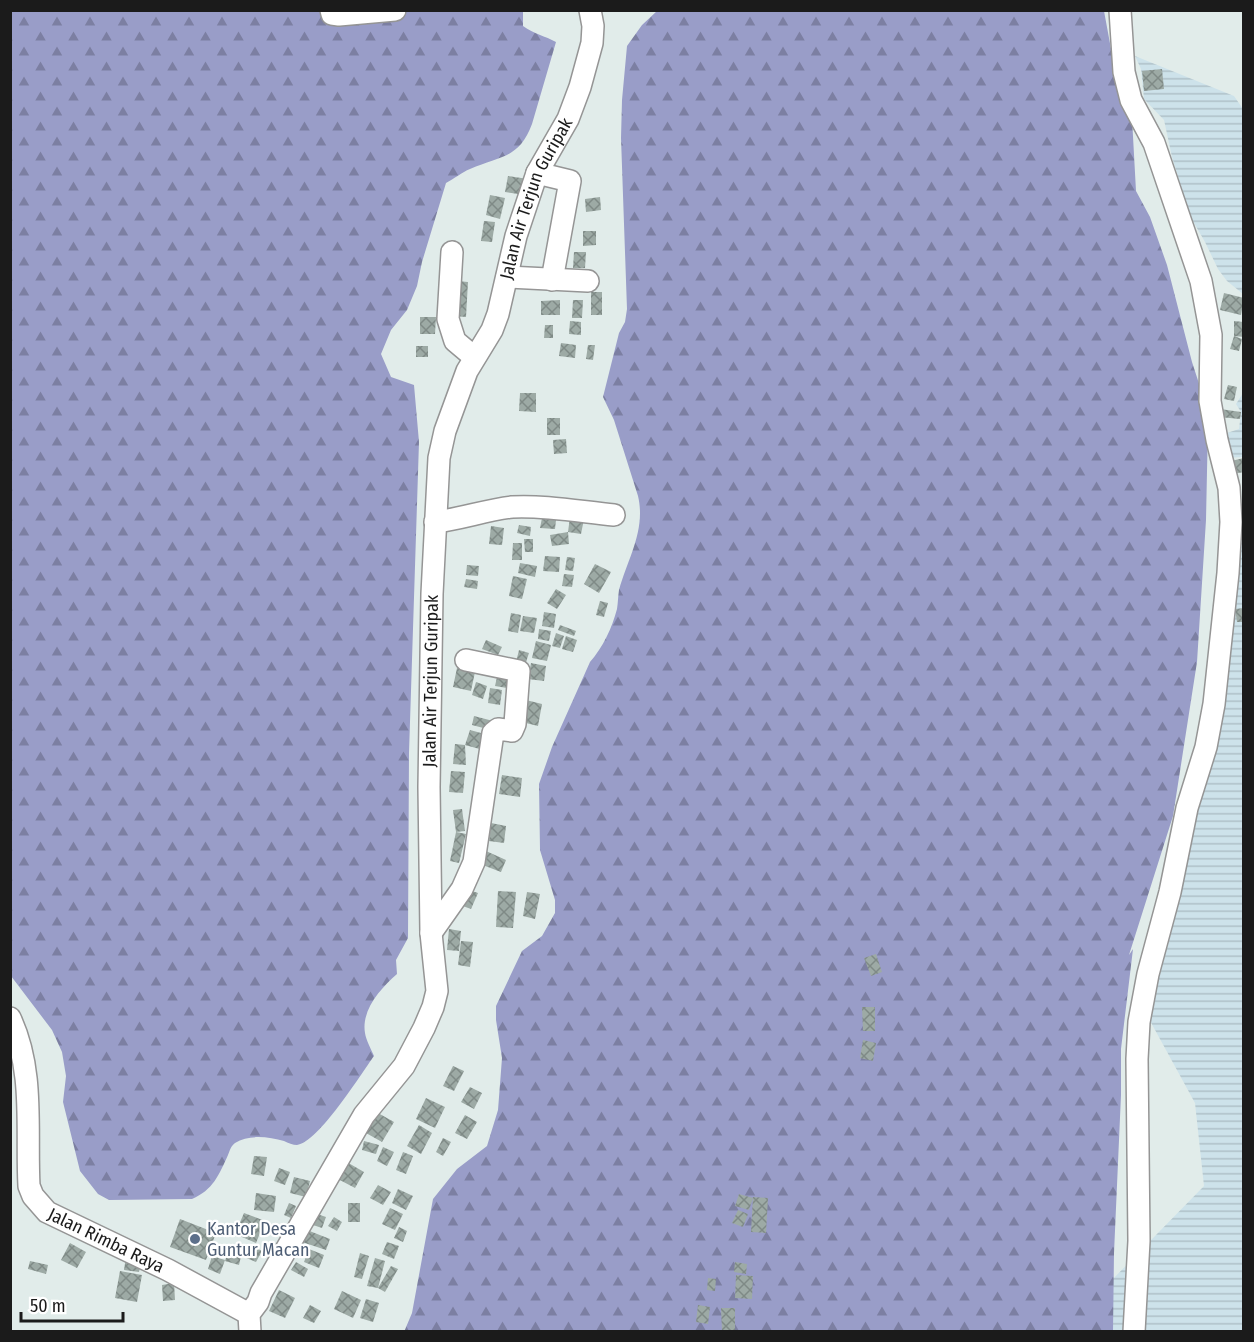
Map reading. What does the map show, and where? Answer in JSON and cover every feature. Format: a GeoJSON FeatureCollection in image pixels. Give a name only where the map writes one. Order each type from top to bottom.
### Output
{"type":"FeatureCollection","features":[{"type":"Feature","properties":{"kind":"street"},"geometry":{"type":"LineString","coordinates":[[330,10],[332,14],[339,15],[395,10]]}},
{"type":"Feature","properties":{"kind":"street","name":"Jalan Air Terjun Guripak"},"geometry":{"type":"LineString","coordinates":[[249,1323],[258,1302],[346,1144],[364,1115],[404,1066],[433,1007],[437,991],[431,933],[429,787],[435,522],[439,458],[445,431],[459,390],[474,357],[492,330],[498,314],[516,236],[537,173],[568,120],[580,87],[592,43],[593,26],[590,10]]}},
{"type":"Feature","properties":{"kind":"street"},"geometry":{"type":"LineString","coordinates":[[1119,10],[1124,72],[1131,100],[1154,143],[1201,281],[1211,335],[1210,401],[1216,440],[1229,488],[1232,522],[1215,704],[1206,747],[1187,808],[1139,1022],[1137,1059],[1139,1241],[1134,1332]]}},
{"type":"Feature","properties":{"kind":"street"},"geometry":{"type":"LineString","coordinates":[[537,173],[570,181],[552,280]]}},
{"type":"Feature","properties":{"kind":"street"},"geometry":{"type":"LineString","coordinates":[[452,252],[448,319],[455,341],[474,357]]}},
{"type":"Feature","properties":{"kind":"street"},"geometry":{"type":"LineString","coordinates":[[507,277],[588,281]]}},
{"type":"Feature","properties":{"kind":"street"},"geometry":{"type":"LineString","coordinates":[[435,522],[494,510],[523,507],[614,515]]}},
{"type":"Feature","properties":{"kind":"street"},"geometry":{"type":"LineString","coordinates":[[431,933],[462,889],[474,862],[495,729],[512,731],[515,724],[519,671],[466,660]]}},
{"type":"Feature","properties":{"kind":"street","name":"Jalan Rimba Raya"},"geometry":{"type":"LineString","coordinates":[[10,1018],[20,1042],[26,1070],[29,1186],[33,1196],[47,1212],[168,1269],[249,1323]]}},
{"type":"Feature","properties":{"kind":"shaded area"},"geometry":{"type":"Polygon","coordinates":[[[1135,56],[1234,96],[1243,109],[1243,294],[1227,281],[1218,269],[1190,216],[1172,157],[1164,120],[1144,99],[1141,69],[1135,56]]]}},
{"type":"Feature","properties":{"kind":"shaded area"},"geometry":{"type":"Polygon","coordinates":[[[1243,393],[1243,457],[1226,458],[1224,434],[1239,429],[1241,412],[1236,404],[1243,393]]]}},
{"type":"Feature","properties":{"kind":"shaded area"},"geometry":{"type":"Polygon","coordinates":[[[1243,504],[1243,1331],[1061,1332],[1204,1186],[1195,1103],[1137,997],[1181,860],[1195,742],[1206,695],[1211,623],[1222,547],[1235,506],[1243,504]]]}},
{"type":"Feature","properties":{"kind":"green space"},"geometry":{"type":"Polygon","coordinates":[[[11,11],[523,11],[523,26],[556,42],[532,124],[521,144],[507,155],[467,170],[446,183],[417,286],[407,310],[391,330],[381,354],[391,377],[414,385],[419,442],[409,753],[408,938],[396,960],[397,974],[379,993],[366,1016],[365,1033],[374,1056],[327,1121],[306,1141],[297,1145],[253,1137],[235,1143],[210,1186],[192,1199],[109,1200],[98,1194],[80,1171],[63,1102],[66,1076],[62,1052],[52,1030],[11,976],[11,11]]]}},
{"type":"Feature","properties":{"kind":"green space"},"geometry":{"type":"Polygon","coordinates":[[[657,11],[1104,11],[1119,92],[1131,100],[1136,191],[1150,217],[1167,265],[1204,399],[1208,423],[1206,520],[1197,662],[1173,816],[1129,955],[1133,949],[1121,1049],[1113,1331],[404,1332],[412,1313],[433,1199],[457,1169],[487,1146],[498,1110],[502,1058],[496,1006],[522,951],[542,936],[555,913],[555,900],[540,850],[539,784],[552,747],[590,662],[603,644],[612,623],[617,609],[619,590],[638,532],[640,508],[638,496],[614,420],[603,397],[627,309],[621,138],[627,46],[642,25],[657,11]]]}},
{"type":"Feature","properties":{"kind":"building"},"geometry":{"type":"Polygon","coordinates":[[[1162,69],[1164,89],[1144,91],[1142,71],[1162,69]]]}},
{"type":"Feature","properties":{"kind":"building"},"geometry":{"type":"Polygon","coordinates":[[[508,176],[528,179],[525,195],[505,192],[508,176]]]}},
{"type":"Feature","properties":{"kind":"building"},"geometry":{"type":"Polygon","coordinates":[[[490,195],[505,198],[500,219],[486,215],[490,195]]]}},
{"type":"Feature","properties":{"kind":"building"},"geometry":{"type":"Polygon","coordinates":[[[600,197],[601,210],[586,212],[585,199],[600,197]]]}},
{"type":"Feature","properties":{"kind":"building"},"geometry":{"type":"Polygon","coordinates":[[[484,221],[495,222],[492,242],[481,241],[484,221]]]}},
{"type":"Feature","properties":{"kind":"building"},"geometry":{"type":"Polygon","coordinates":[[[583,231],[596,231],[596,245],[583,246],[583,231]]]}},
{"type":"Feature","properties":{"kind":"building"},"geometry":{"type":"Polygon","coordinates":[[[574,252],[586,252],[585,268],[573,268],[574,252]]]}},
{"type":"Feature","properties":{"kind":"building"},"geometry":{"type":"Polygon","coordinates":[[[457,281],[468,282],[466,317],[455,316],[457,281]]]}},
{"type":"Feature","properties":{"kind":"building"},"geometry":{"type":"Polygon","coordinates":[[[591,292],[602,292],[602,315],[591,315],[591,292]]]}},
{"type":"Feature","properties":{"kind":"building"},"geometry":{"type":"Polygon","coordinates":[[[1224,293],[1244,298],[1241,315],[1220,310],[1224,293]]]}},
{"type":"Feature","properties":{"kind":"building"},"geometry":{"type":"Polygon","coordinates":[[[560,300],[560,315],[541,315],[541,301],[560,300]]]}},
{"type":"Feature","properties":{"kind":"building"},"geometry":{"type":"Polygon","coordinates":[[[573,300],[583,300],[582,318],[572,318],[573,300]]]}},
{"type":"Feature","properties":{"kind":"building"},"geometry":{"type":"Polygon","coordinates":[[[420,317],[436,317],[435,334],[420,334],[420,317]]]}},
{"type":"Feature","properties":{"kind":"building"},"geometry":{"type":"Polygon","coordinates":[[[570,321],[581,322],[581,335],[569,334],[570,321]]]}},
{"type":"Feature","properties":{"kind":"building"},"geometry":{"type":"Polygon","coordinates":[[[1234,321],[1244,322],[1244,337],[1234,336],[1234,321]]]}},
{"type":"Feature","properties":{"kind":"building"},"geometry":{"type":"Polygon","coordinates":[[[545,325],[553,325],[553,338],[544,338],[545,325]]]}},
{"type":"Feature","properties":{"kind":"building"},"geometry":{"type":"Polygon","coordinates":[[[1234,336],[1242,339],[1239,351],[1230,349],[1234,336]]]}},
{"type":"Feature","properties":{"kind":"building"},"geometry":{"type":"Polygon","coordinates":[[[561,343],[576,345],[575,358],[559,356],[561,343]]]}},
{"type":"Feature","properties":{"kind":"building"},"geometry":{"type":"Polygon","coordinates":[[[588,345],[595,345],[593,360],[586,359],[588,345]]]}},
{"type":"Feature","properties":{"kind":"building"},"geometry":{"type":"Polygon","coordinates":[[[416,346],[428,346],[428,357],[416,357],[416,346]]]}},
{"type":"Feature","properties":{"kind":"building"},"geometry":{"type":"Polygon","coordinates":[[[1228,385],[1237,387],[1234,401],[1224,399],[1228,385]]]}},
{"type":"Feature","properties":{"kind":"building"},"geometry":{"type":"Polygon","coordinates":[[[520,393],[536,393],[536,412],[519,411],[520,393]]]}},
{"type":"Feature","properties":{"kind":"building"},"geometry":{"type":"Polygon","coordinates":[[[1220,409],[1241,412],[1240,419],[1219,417],[1220,409]]]}},
{"type":"Feature","properties":{"kind":"building"},"geometry":{"type":"Polygon","coordinates":[[[547,418],[560,418],[560,435],[547,435],[547,418]]]}},
{"type":"Feature","properties":{"kind":"building"},"geometry":{"type":"Polygon","coordinates":[[[566,439],[567,453],[554,454],[553,440],[566,439]]]}},
{"type":"Feature","properties":{"kind":"building"},"geometry":{"type":"Polygon","coordinates":[[[1244,458],[1244,472],[1233,474],[1231,461],[1244,458]]]}},
{"type":"Feature","properties":{"kind":"building"},"geometry":{"type":"Polygon","coordinates":[[[570,517],[584,519],[581,534],[568,532],[570,517]]]}},
{"type":"Feature","properties":{"kind":"building"},"geometry":{"type":"Polygon","coordinates":[[[542,518],[556,520],[555,529],[540,528],[542,518]]]}},
{"type":"Feature","properties":{"kind":"building"},"geometry":{"type":"Polygon","coordinates":[[[519,525],[531,527],[530,536],[517,533],[519,525]]]}},
{"type":"Feature","properties":{"kind":"building"},"geometry":{"type":"Polygon","coordinates":[[[491,526],[504,528],[502,545],[489,544],[491,526]]]}},
{"type":"Feature","properties":{"kind":"building"},"geometry":{"type":"Polygon","coordinates":[[[568,532],[569,544],[552,546],[550,535],[568,532]]]}},
{"type":"Feature","properties":{"kind":"building"},"geometry":{"type":"Polygon","coordinates":[[[524,539],[533,539],[533,552],[525,552],[524,539]]]}},
{"type":"Feature","properties":{"kind":"building"},"geometry":{"type":"Polygon","coordinates":[[[513,543],[522,543],[522,560],[512,560],[513,543]]]}},
{"type":"Feature","properties":{"kind":"building"},"geometry":{"type":"Polygon","coordinates":[[[545,556],[560,557],[559,572],[543,571],[545,556]]]}},
{"type":"Feature","properties":{"kind":"building"},"geometry":{"type":"Polygon","coordinates":[[[567,557],[575,558],[573,571],[565,570],[567,557]]]}},
{"type":"Feature","properties":{"kind":"building"},"geometry":{"type":"Polygon","coordinates":[[[520,563],[537,566],[535,577],[518,573],[520,563]]]}},
{"type":"Feature","properties":{"kind":"building"},"geometry":{"type":"Polygon","coordinates":[[[595,564],[611,572],[599,593],[584,584],[595,564]]]}},
{"type":"Feature","properties":{"kind":"building"},"geometry":{"type":"Polygon","coordinates":[[[467,565],[479,566],[478,576],[466,575],[467,565]]]}},
{"type":"Feature","properties":{"kind":"building"},"geometry":{"type":"Polygon","coordinates":[[[564,574],[574,575],[572,587],[562,586],[564,574]]]}},
{"type":"Feature","properties":{"kind":"building"},"geometry":{"type":"Polygon","coordinates":[[[513,576],[527,579],[522,599],[509,596],[513,576]]]}},
{"type":"Feature","properties":{"kind":"building"},"geometry":{"type":"Polygon","coordinates":[[[466,579],[478,581],[477,589],[464,587],[466,579]]]}},
{"type":"Feature","properties":{"kind":"building"},"geometry":{"type":"Polygon","coordinates":[[[556,589],[566,595],[557,609],[547,603],[556,589]]]}},
{"type":"Feature","properties":{"kind":"building"},"geometry":{"type":"Polygon","coordinates":[[[600,601],[608,603],[604,617],[596,615],[600,601]]]}},
{"type":"Feature","properties":{"kind":"building"},"geometry":{"type":"Polygon","coordinates":[[[1244,608],[1244,622],[1237,622],[1235,609],[1244,608]]]}},
{"type":"Feature","properties":{"kind":"building"},"geometry":{"type":"Polygon","coordinates":[[[544,612],[556,614],[554,628],[542,626],[544,612]]]}},
{"type":"Feature","properties":{"kind":"building"},"geometry":{"type":"Polygon","coordinates":[[[511,613],[521,615],[518,633],[508,631],[511,613]]]}},
{"type":"Feature","properties":{"kind":"building"},"geometry":{"type":"Polygon","coordinates":[[[523,616],[537,618],[534,633],[520,631],[523,616]]]}},
{"type":"Feature","properties":{"kind":"building"},"geometry":{"type":"Polygon","coordinates":[[[560,625],[576,631],[574,636],[558,630],[560,625]]]}},
{"type":"Feature","properties":{"kind":"building"},"geometry":{"type":"Polygon","coordinates":[[[539,629],[551,631],[549,641],[538,639],[539,629]]]}},
{"type":"Feature","properties":{"kind":"building"},"geometry":{"type":"Polygon","coordinates":[[[556,633],[564,636],[560,648],[552,646],[556,633]]]}},
{"type":"Feature","properties":{"kind":"building"},"geometry":{"type":"Polygon","coordinates":[[[566,636],[577,640],[573,652],[562,649],[566,636]]]}},
{"type":"Feature","properties":{"kind":"building"},"geometry":{"type":"Polygon","coordinates":[[[486,640],[502,647],[498,655],[482,649],[486,640]]]}},
{"type":"Feature","properties":{"kind":"building"},"geometry":{"type":"Polygon","coordinates":[[[536,641],[551,645],[547,661],[532,658],[536,641]]]}},
{"type":"Feature","properties":{"kind":"building"},"geometry":{"type":"Polygon","coordinates":[[[519,650],[529,653],[525,665],[516,662],[519,650]]]}},
{"type":"Feature","properties":{"kind":"building"},"geometry":{"type":"Polygon","coordinates":[[[531,663],[546,666],[544,681],[528,679],[531,663]]]}},
{"type":"Feature","properties":{"kind":"building"},"geometry":{"type":"Polygon","coordinates":[[[457,668],[475,672],[471,691],[453,687],[457,668]]]}},
{"type":"Feature","properties":{"kind":"building"},"geometry":{"type":"Polygon","coordinates":[[[499,668],[514,671],[512,704],[505,703],[507,688],[495,686],[499,668]]]}},
{"type":"Feature","properties":{"kind":"building"},"geometry":{"type":"Polygon","coordinates":[[[476,682],[487,686],[483,699],[472,695],[476,682]]]}},
{"type":"Feature","properties":{"kind":"building"},"geometry":{"type":"Polygon","coordinates":[[[490,688],[502,690],[500,705],[488,703],[490,688]]]}},
{"type":"Feature","properties":{"kind":"building"},"geometry":{"type":"Polygon","coordinates":[[[522,699],[542,704],[538,726],[518,721],[522,699]]]}},
{"type":"Feature","properties":{"kind":"building"},"geometry":{"type":"Polygon","coordinates":[[[474,716],[493,721],[491,730],[472,725],[474,716]]]}},
{"type":"Feature","properties":{"kind":"building"},"geometry":{"type":"Polygon","coordinates":[[[470,730],[492,736],[487,751],[465,745],[470,730]]]}},
{"type":"Feature","properties":{"kind":"building"},"geometry":{"type":"Polygon","coordinates":[[[455,744],[465,745],[466,765],[453,764],[455,744]]]}},
{"type":"Feature","properties":{"kind":"building"},"geometry":{"type":"Polygon","coordinates":[[[451,771],[465,772],[463,793],[449,792],[451,771]]]}},
{"type":"Feature","properties":{"kind":"building"},"geometry":{"type":"Polygon","coordinates":[[[502,775],[522,778],[520,797],[499,794],[502,775]]]}},
{"type":"Feature","properties":{"kind":"building"},"geometry":{"type":"Polygon","coordinates":[[[462,809],[465,831],[456,832],[453,810],[462,809]]]}},
{"type":"Feature","properties":{"kind":"building"},"geometry":{"type":"Polygon","coordinates":[[[491,823],[506,826],[504,843],[489,841],[491,823]]]}},
{"type":"Feature","properties":{"kind":"building"},"geometry":{"type":"Polygon","coordinates":[[[456,832],[466,834],[459,863],[450,861],[456,832]]]}},
{"type":"Feature","properties":{"kind":"building"},"geometry":{"type":"Polygon","coordinates":[[[486,851],[506,860],[501,872],[480,864],[486,851]]]}},
{"type":"Feature","properties":{"kind":"building"},"geometry":{"type":"Polygon","coordinates":[[[466,889],[478,893],[471,909],[460,905],[466,889]]]}},
{"type":"Feature","properties":{"kind":"building"},"geometry":{"type":"Polygon","coordinates":[[[498,891],[516,892],[513,928],[496,927],[498,891]]]}},
{"type":"Feature","properties":{"kind":"building"},"geometry":{"type":"Polygon","coordinates":[[[527,892],[540,894],[535,919],[523,916],[527,892]]]}},
{"type":"Feature","properties":{"kind":"building"},"geometry":{"type":"Polygon","coordinates":[[[449,929],[461,931],[459,951],[447,950],[449,929]]]}},
{"type":"Feature","properties":{"kind":"building"},"geometry":{"type":"Polygon","coordinates":[[[461,941],[473,942],[470,967],[458,965],[461,941]]]}},
{"type":"Feature","properties":{"kind":"building"},"geometry":{"type":"Polygon","coordinates":[[[876,954],[882,972],[871,976],[864,958],[876,954]]]}},
{"type":"Feature","properties":{"kind":"building"},"geometry":{"type":"Polygon","coordinates":[[[862,1007],[875,1007],[875,1031],[863,1031],[862,1007]]]}},
{"type":"Feature","properties":{"kind":"building"},"geometry":{"type":"Polygon","coordinates":[[[863,1040],[876,1043],[873,1061],[860,1058],[863,1040]]]}},
{"type":"Feature","properties":{"kind":"building"},"geometry":{"type":"Polygon","coordinates":[[[453,1066],[464,1071],[454,1091],[443,1086],[453,1066]]]}},
{"type":"Feature","properties":{"kind":"building"},"geometry":{"type":"Polygon","coordinates":[[[470,1087],[482,1093],[474,1109],[461,1102],[470,1087]]]}},
{"type":"Feature","properties":{"kind":"building"},"geometry":{"type":"Polygon","coordinates":[[[426,1098],[445,1107],[435,1128],[416,1119],[426,1098]]]}},
{"type":"Feature","properties":{"kind":"building"},"geometry":{"type":"Polygon","coordinates":[[[378,1113],[394,1122],[382,1142],[366,1133],[378,1113]]]}},
{"type":"Feature","properties":{"kind":"building"},"geometry":{"type":"Polygon","coordinates":[[[465,1115],[477,1122],[467,1139],[455,1133],[465,1115]]]}},
{"type":"Feature","properties":{"kind":"building"},"geometry":{"type":"Polygon","coordinates":[[[419,1125],[432,1133],[421,1154],[407,1146],[419,1125]]]}},
{"type":"Feature","properties":{"kind":"building"},"geometry":{"type":"Polygon","coordinates":[[[443,1138],[451,1142],[443,1156],[436,1152],[443,1138]]]}},
{"type":"Feature","properties":{"kind":"building"},"geometry":{"type":"Polygon","coordinates":[[[364,1141],[379,1145],[376,1154],[362,1150],[364,1141]]]}},
{"type":"Feature","properties":{"kind":"building"},"geometry":{"type":"Polygon","coordinates":[[[383,1147],[394,1152],[387,1166],[377,1161],[383,1147]]]}},
{"type":"Feature","properties":{"kind":"building"},"geometry":{"type":"Polygon","coordinates":[[[403,1152],[413,1156],[406,1174],[396,1170],[403,1152]]]}},
{"type":"Feature","properties":{"kind":"building"},"geometry":{"type":"Polygon","coordinates":[[[254,1156],[267,1157],[264,1176],[251,1174],[254,1156]]]}},
{"type":"Feature","properties":{"kind":"building"},"geometry":{"type":"Polygon","coordinates":[[[345,1161],[364,1172],[355,1188],[336,1178],[345,1161]]]}},
{"type":"Feature","properties":{"kind":"building"},"geometry":{"type":"Polygon","coordinates":[[[279,1168],[290,1172],[285,1185],[274,1181],[279,1168]]]}},
{"type":"Feature","properties":{"kind":"building"},"geometry":{"type":"Polygon","coordinates":[[[294,1177],[310,1181],[306,1197],[290,1193],[294,1177]]]}},
{"type":"Feature","properties":{"kind":"building"},"geometry":{"type":"Polygon","coordinates":[[[378,1185],[391,1192],[383,1205],[370,1198],[378,1185]]]}},
{"type":"Feature","properties":{"kind":"building"},"geometry":{"type":"Polygon","coordinates":[[[398,1189],[413,1196],[406,1210],[392,1203],[398,1189]]]}},
{"type":"Feature","properties":{"kind":"building"},"geometry":{"type":"Polygon","coordinates":[[[256,1193],[276,1196],[274,1212],[254,1210],[256,1193]]]}},
{"type":"Feature","properties":{"kind":"building"},"geometry":{"type":"Polygon","coordinates":[[[739,1194],[753,1198],[749,1210],[735,1206],[739,1194]]]}},
{"type":"Feature","properties":{"kind":"building"},"geometry":{"type":"Polygon","coordinates":[[[753,1197],[768,1198],[766,1233],[751,1232],[753,1197]]]}},
{"type":"Feature","properties":{"kind":"building"},"geometry":{"type":"Polygon","coordinates":[[[289,1203],[296,1206],[291,1218],[284,1215],[289,1203]]]}},
{"type":"Feature","properties":{"kind":"building"},"geometry":{"type":"Polygon","coordinates":[[[348,1203],[360,1203],[360,1222],[348,1222],[348,1203]]]}},
{"type":"Feature","properties":{"kind":"building"},"geometry":{"type":"Polygon","coordinates":[[[390,1208],[403,1214],[395,1230],[382,1224],[390,1208]]]}},
{"type":"Feature","properties":{"kind":"building"},"geometry":{"type":"Polygon","coordinates":[[[738,1210],[748,1214],[743,1227],[732,1223],[738,1210]]]}},
{"type":"Feature","properties":{"kind":"building"},"geometry":{"type":"Polygon","coordinates":[[[244,1213],[265,1221],[256,1243],[235,1234],[244,1213]]]}},
{"type":"Feature","properties":{"kind":"building"},"geometry":{"type":"Polygon","coordinates":[[[314,1213],[326,1217],[322,1228],[310,1224],[314,1213]]]}},
{"type":"Feature","properties":{"kind":"building"},"geometry":{"type":"Polygon","coordinates":[[[334,1217],[342,1222],[337,1231],[328,1226],[334,1217]]]}},
{"type":"Feature","properties":{"kind":"building","name":"Kantor Desa Guntur Macan"},"geometry":{"type":"Polygon","coordinates":[[[180,1219],[216,1233],[206,1260],[170,1247],[180,1219]]]}},
{"type":"Feature","properties":{"kind":"building"},"geometry":{"type":"Polygon","coordinates":[[[399,1227],[407,1231],[403,1242],[394,1238],[399,1227]]]}},
{"type":"Feature","properties":{"kind":"building"},"geometry":{"type":"Polygon","coordinates":[[[307,1230],[330,1239],[326,1250],[302,1242],[307,1230]]]}},
{"type":"Feature","properties":{"kind":"building"},"geometry":{"type":"Polygon","coordinates":[[[387,1242],[399,1246],[394,1259],[382,1254],[387,1242]]]}},
{"type":"Feature","properties":{"kind":"building"},"geometry":{"type":"Polygon","coordinates":[[[70,1243],[86,1252],[77,1268],[61,1260],[70,1243]]]}},
{"type":"Feature","properties":{"kind":"building"},"geometry":{"type":"Polygon","coordinates":[[[250,1245],[262,1251],[256,1262],[244,1257],[250,1245]]]}},
{"type":"Feature","properties":{"kind":"building"},"geometry":{"type":"Polygon","coordinates":[[[229,1248],[242,1252],[239,1265],[225,1261],[229,1248]]]}},
{"type":"Feature","properties":{"kind":"building"},"geometry":{"type":"Polygon","coordinates":[[[309,1249],[324,1255],[319,1268],[304,1262],[309,1249]]]}},
{"type":"Feature","properties":{"kind":"building"},"geometry":{"type":"Polygon","coordinates":[[[360,1253],[369,1256],[362,1279],[354,1277],[360,1253]]]}},
{"type":"Feature","properties":{"kind":"building"},"geometry":{"type":"Polygon","coordinates":[[[212,1256],[225,1260],[220,1274],[208,1269],[212,1256]]]}},
{"type":"Feature","properties":{"kind":"building"},"geometry":{"type":"Polygon","coordinates":[[[126,1257],[142,1259],[139,1272],[124,1270],[126,1257]]]}},
{"type":"Feature","properties":{"kind":"building"},"geometry":{"type":"Polygon","coordinates":[[[375,1258],[385,1261],[378,1288],[367,1286],[375,1258]]]}},
{"type":"Feature","properties":{"kind":"building"},"geometry":{"type":"Polygon","coordinates":[[[30,1261],[48,1265],[46,1274],[28,1269],[30,1261]]]}},
{"type":"Feature","properties":{"kind":"building"},"geometry":{"type":"Polygon","coordinates":[[[296,1262],[308,1269],[304,1277],[291,1270],[296,1262]]]}},
{"type":"Feature","properties":{"kind":"building"},"geometry":{"type":"Polygon","coordinates":[[[735,1262],[747,1264],[746,1274],[734,1272],[735,1262]]]}},
{"type":"Feature","properties":{"kind":"building"},"geometry":{"type":"Polygon","coordinates":[[[391,1266],[398,1269],[385,1292],[378,1288],[391,1266]]]}},
{"type":"Feature","properties":{"kind":"building"},"geometry":{"type":"Polygon","coordinates":[[[120,1271],[142,1275],[137,1302],[115,1298],[120,1271]]]}},
{"type":"Feature","properties":{"kind":"building"},"geometry":{"type":"Polygon","coordinates":[[[736,1275],[753,1276],[752,1299],[735,1298],[736,1275]]]}},
{"type":"Feature","properties":{"kind":"building"},"geometry":{"type":"Polygon","coordinates":[[[708,1278],[716,1279],[715,1291],[707,1290],[708,1278]]]}},
{"type":"Feature","properties":{"kind":"building"},"geometry":{"type":"Polygon","coordinates":[[[174,1283],[175,1300],[163,1301],[162,1285],[174,1283]]]}},
{"type":"Feature","properties":{"kind":"building"},"geometry":{"type":"Polygon","coordinates":[[[279,1290],[295,1298],[285,1318],[269,1311],[279,1290]]]}},
{"type":"Feature","properties":{"kind":"building"},"geometry":{"type":"Polygon","coordinates":[[[342,1291],[361,1300],[353,1318],[334,1309],[342,1291]]]}},
{"type":"Feature","properties":{"kind":"building"},"geometry":{"type":"Polygon","coordinates":[[[366,1299],[379,1303],[373,1322],[360,1318],[366,1299]]]}},
{"type":"Feature","properties":{"kind":"building"},"geometry":{"type":"Polygon","coordinates":[[[310,1305],[321,1311],[314,1323],[303,1318],[310,1305]]]}},
{"type":"Feature","properties":{"kind":"building"},"geometry":{"type":"Polygon","coordinates":[[[698,1305],[710,1307],[708,1324],[696,1322],[698,1305]]]}},
{"type":"Feature","properties":{"kind":"building"},"geometry":{"type":"Polygon","coordinates":[[[721,1308],[735,1308],[735,1331],[722,1332],[721,1308]]]}},
{"type":"Feature","properties":{"kind":"place","name":"Kantor Desa Guntur Macan"},"geometry":{"type":"Point","coordinates":[195,1239]}}]}
